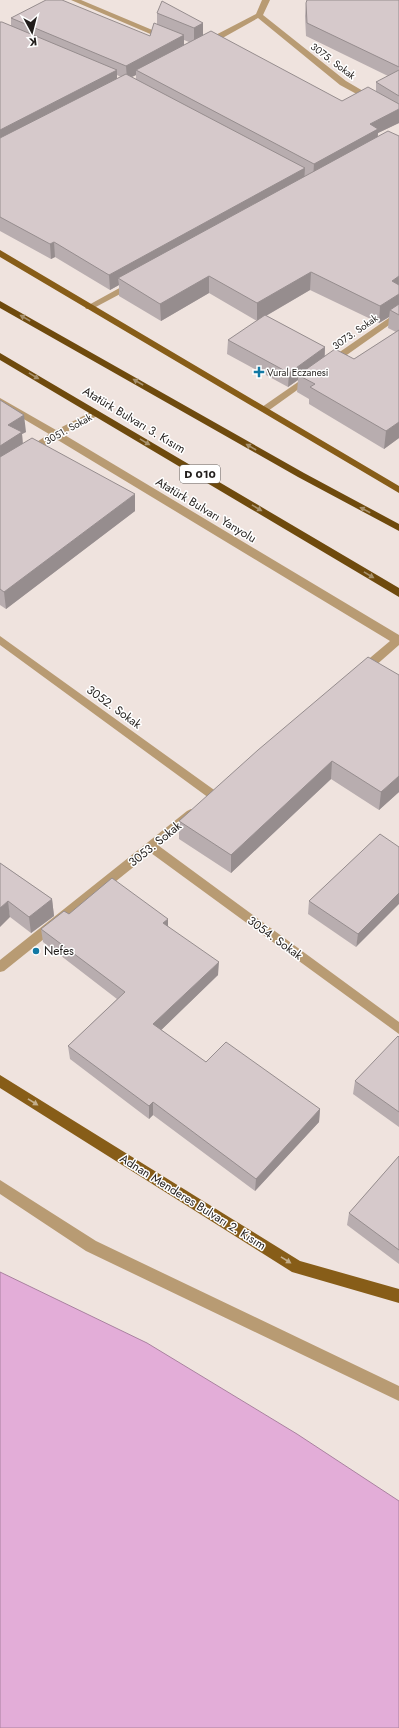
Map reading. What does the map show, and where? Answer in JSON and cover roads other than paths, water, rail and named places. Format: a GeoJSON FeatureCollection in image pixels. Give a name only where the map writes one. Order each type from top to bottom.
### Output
{"type":"FeatureCollection","features":[{"type":"Feature","properties":{"kind":"highway"},"geometry":{"type":"LineString","coordinates":[[0,304],[301,475],[399,528]]}},
{"type":"Feature","properties":{"kind":"highway","name":"Atatürk Bulvarı 3. Kısım"},"geometry":{"type":"LineString","coordinates":[[0,356],[399,593]]}},
{"type":"Feature","properties":{"kind":"main road"},"geometry":{"type":"LineString","coordinates":[[0,253],[89,307],[265,409],[399,490]]}},
{"type":"Feature","properties":{"kind":"main road","name":"Adnan Menderes Bulvarı 2. Kısım"},"geometry":{"type":"LineString","coordinates":[[0,1081],[297,1267],[399,1296]]}},
{"type":"Feature","properties":{"kind":"street"},"geometry":{"type":"LineString","coordinates":[[75,0],[173,41]]}},
{"type":"Feature","properties":{"kind":"street"},"geometry":{"type":"LineString","coordinates":[[201,46],[260,15],[266,0]]}},
{"type":"Feature","properties":{"kind":"street","name":"3075. Sokak"},"geometry":{"type":"LineString","coordinates":[[260,15],[343,83],[399,115]]}},
{"type":"Feature","properties":{"kind":"street"},"geometry":{"type":"LineString","coordinates":[[89,307],[144,277]]}},
{"type":"Feature","properties":{"kind":"street","name":"3073. Sokak"},"geometry":{"type":"LineString","coordinates":[[265,409],[399,314]]}},
{"type":"Feature","properties":{"kind":"street","name":"Atatürk Bulvarı Yanyolu"},"geometry":{"type":"LineString","coordinates":[[0,401],[399,640]]}},
{"type":"Feature","properties":{"kind":"street","name":"3051. Sokak"},"geometry":{"type":"LineString","coordinates":[[0,470],[56,434],[96,413]]}},
{"type":"Feature","properties":{"kind":"street","name":"3052. Sokak"},"geometry":{"type":"LineString","coordinates":[[0,640],[213,795]]}},
{"type":"Feature","properties":{"kind":"street"},"geometry":{"type":"LineString","coordinates":[[350,680],[399,640]]}},
{"type":"Feature","properties":{"kind":"street","name":"3053. Sokak"},"geometry":{"type":"LineString","coordinates":[[0,967],[152,847],[225,785]]}},
{"type":"Feature","properties":{"kind":"street","name":"3054. Sokak"},"geometry":{"type":"LineString","coordinates":[[152,847],[399,1029]]}},
{"type":"Feature","properties":{"kind":"street"},"geometry":{"type":"LineString","coordinates":[[0,1186],[92,1246],[399,1394]]}},
{"type":"Feature","properties":{"kind":"place","name":"Vural Eczanesi"},"geometry":{"type":"Point","coordinates":[259,372]}},
{"type":"Feature","properties":{"kind":"place","name":"Nefes"},"geometry":{"type":"Point","coordinates":[36,951]}}]}
